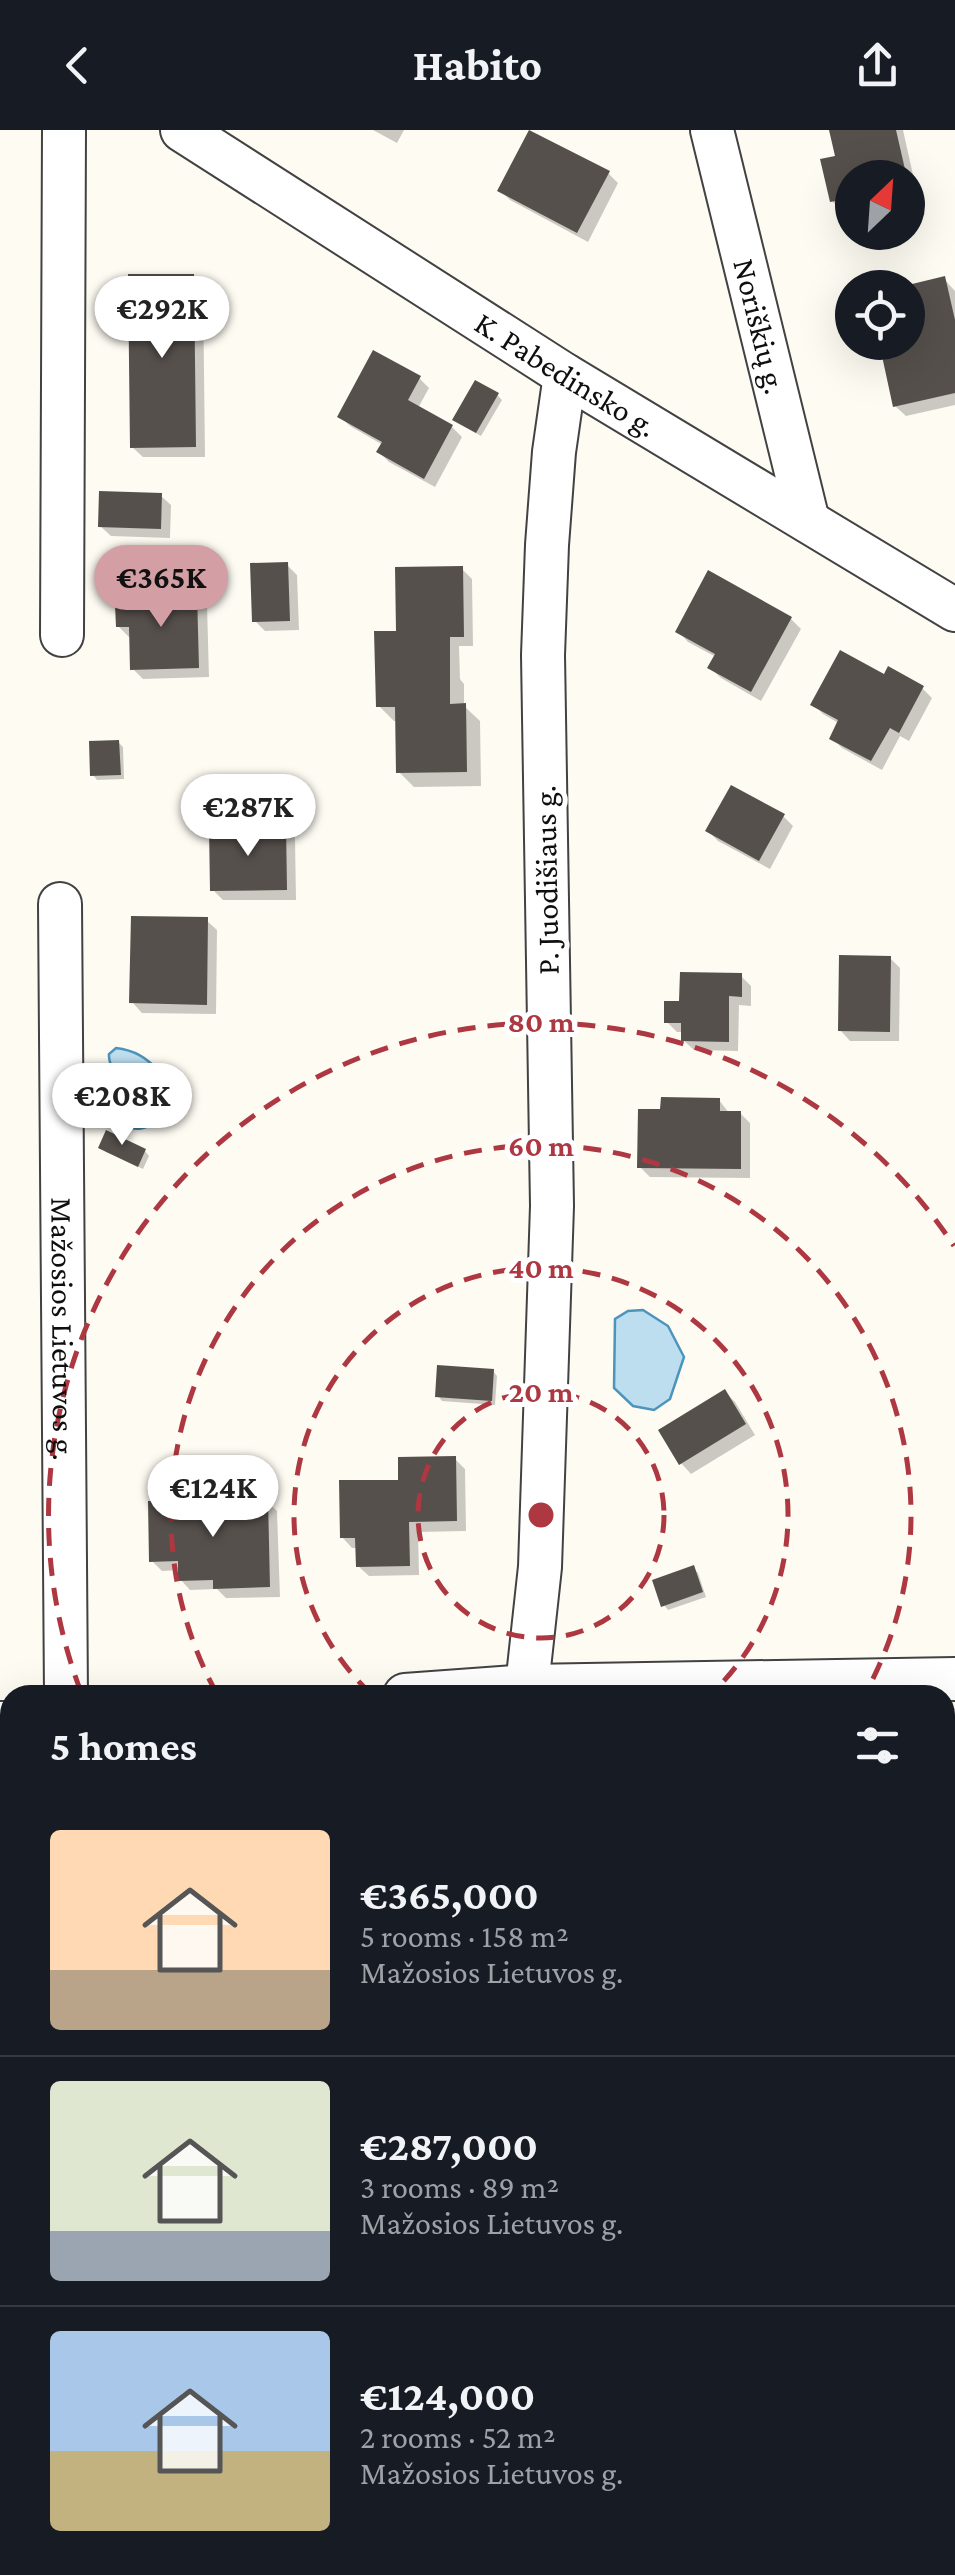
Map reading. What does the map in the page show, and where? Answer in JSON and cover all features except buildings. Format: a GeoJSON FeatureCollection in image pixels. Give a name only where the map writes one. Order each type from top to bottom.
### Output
{"type":"FeatureCollection","features":[{"type":"Feature","properties":{"kind":"street"},"geometry":{"type":"LineString","coordinates":[[62,636],[64,130]]}},
{"type":"Feature","properties":{"kind":"street","name":"K. Pabedinsko g."},"geometry":{"type":"LineString","coordinates":[[182,130],[566,375],[955,610]]}},
{"type":"Feature","properties":{"kind":"street","name":"Noriškių g."},"geometry":{"type":"LineString","coordinates":[[712,130],[808,522]]}},
{"type":"Feature","properties":{"kind":"street","name":"P. Juodišiaus g."},"geometry":{"type":"LineString","coordinates":[[528,1685],[540,1567],[552,1206],[544,618],[553,470],[566,375]]}},
{"type":"Feature","properties":{"kind":"street","name":"Mažosios Lietuvos g."},"geometry":{"type":"LineString","coordinates":[[60,904],[66,1685]]}},
{"type":"Feature","properties":{"kind":"street"},"geometry":{"type":"LineString","coordinates":[[599,1685],[955,1680]]}},
{"type":"Feature","properties":{"kind":"water"},"geometry":{"type":"Polygon","coordinates":[[[116,1048],[140,1056],[158,1071],[168,1092],[166,1118],[135,1129],[126,1123],[122,1117],[130,1101],[109,1060],[109,1054],[116,1048]]]}},
{"type":"Feature","properties":{"kind":"water"},"geometry":{"type":"Polygon","coordinates":[[[643,1310],[668,1326],[684,1357],[670,1399],[654,1410],[633,1406],[614,1388],[615,1319],[628,1311],[643,1310]]]}}]}
